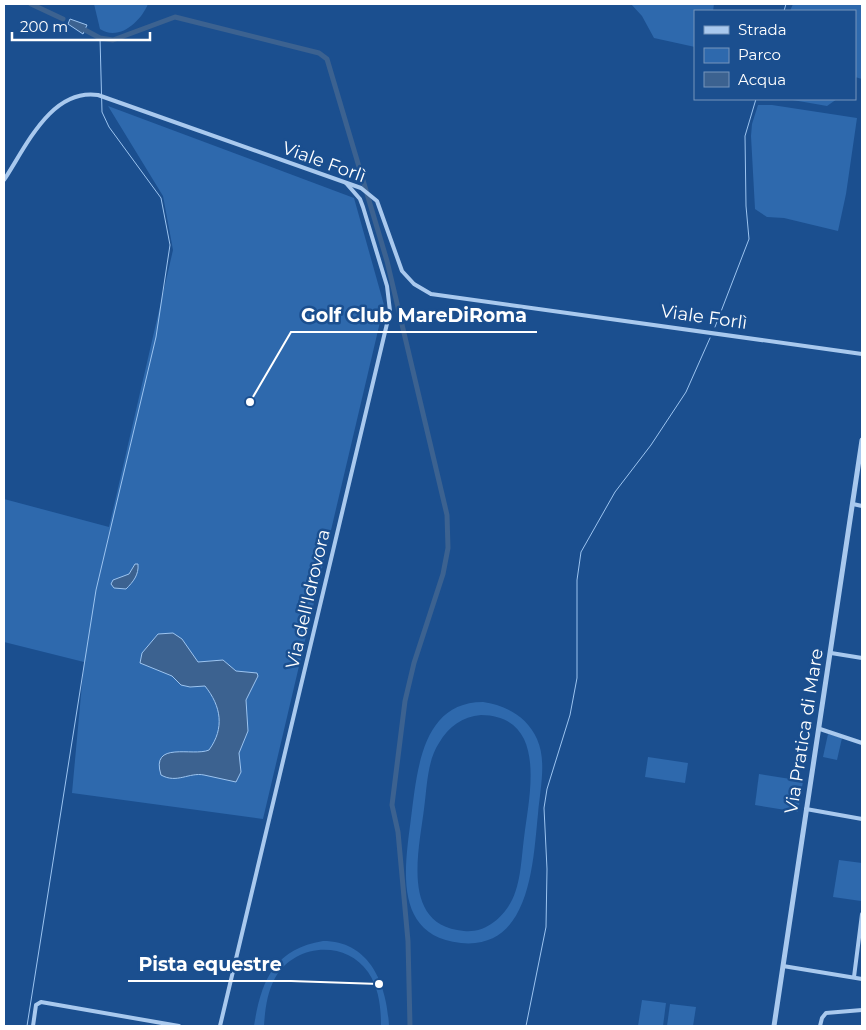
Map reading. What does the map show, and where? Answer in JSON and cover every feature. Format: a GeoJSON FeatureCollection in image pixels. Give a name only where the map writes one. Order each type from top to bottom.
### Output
{"type":"FeatureCollection","features":[{"type":"Feature","properties":{"kind":"street","name":"Viale Forlì"},"geometry":{"type":"LineString","coordinates":[[4,180],[54,108],[75,95],[106,96],[361,188],[370,193],[378,204],[400,269],[416,286],[435,295],[862,354]]}},
{"type":"Feature","properties":{"kind":"street","name":"Via dell'Idrovora"},"geometry":{"type":"LineString","coordinates":[[220,1026],[390,312],[387,286],[363,207],[358,196],[346,183]]}},
{"type":"Feature","properties":{"kind":"street","name":"Via Pratica di Mare"},"geometry":{"type":"LineString","coordinates":[[774,1026],[862,440]]}},
{"type":"Feature","properties":{"kind":"street"},"geometry":{"type":"LineString","coordinates":[[853,504],[862,506]]}},
{"type":"Feature","properties":{"kind":"street"},"geometry":{"type":"LineString","coordinates":[[831,653],[862,658]]}},
{"type":"Feature","properties":{"kind":"street"},"geometry":{"type":"LineString","coordinates":[[820,729],[862,743]]}},
{"type":"Feature","properties":{"kind":"street"},"geometry":{"type":"LineString","coordinates":[[806,809],[862,819]]}},
{"type":"Feature","properties":{"kind":"street"},"geometry":{"type":"LineString","coordinates":[[854,978],[862,914]]}},
{"type":"Feature","properties":{"kind":"street"},"geometry":{"type":"LineString","coordinates":[[783,966],[862,979]]}},
{"type":"Feature","properties":{"kind":"street"},"geometry":{"type":"LineString","coordinates":[[33,1026],[38,1003],[42,1002],[178,1026]]}},
{"type":"Feature","properties":{"kind":"street"},"geometry":{"type":"LineString","coordinates":[[820,1026],[822,1018],[827,1013],[862,1010]]}},
{"type":"Feature","properties":{"kind":"green space"},"geometry":{"type":"Polygon","coordinates":[[[94,4],[148,4],[135,23],[115,33],[100,29],[94,4]]]}},
{"type":"Feature","properties":{"kind":"green space"},"geometry":{"type":"Polygon","coordinates":[[[631,4],[714,4],[713,10],[694,10],[694,47],[654,38],[642,16],[631,4]]]}},
{"type":"Feature","properties":{"kind":"green space"},"geometry":{"type":"Polygon","coordinates":[[[793,4],[862,4],[862,79],[856,77],[856,10],[790,10],[793,4]]]}},
{"type":"Feature","properties":{"kind":"green space"},"geometry":{"type":"Polygon","coordinates":[[[793,100],[836,100],[827,106],[793,100]]]}},
{"type":"Feature","properties":{"kind":"green space"},"geometry":{"type":"Polygon","coordinates":[[[758,105],[772,105],[857,118],[846,194],[838,231],[784,218],[767,217],[755,209],[751,136],[752,124],[758,105]]]}},
{"type":"Feature","properties":{"kind":"green space"},"geometry":{"type":"Polygon","coordinates":[[[108,106],[354,198],[384,305],[263,819],[72,793],[84,662],[4,642],[4,499],[109,527],[173,250],[163,196],[108,106]]]}},
{"type":"Feature","properties":{"kind":"green space"},"geometry":{"type":"Polygon","coordinates":[[[483,702],[507,709],[521,718],[533,731],[537,739],[542,757],[542,766],[534,855],[524,899],[515,918],[502,932],[484,941],[461,943],[439,938],[423,927],[413,913],[408,896],[406,877],[416,781],[426,743],[435,727],[446,714],[462,705],[483,702]],[[481,715],[457,723],[447,732],[435,750],[428,775],[419,845],[418,884],[422,901],[430,916],[444,926],[464,931],[483,928],[499,917],[508,907],[516,891],[520,874],[531,781],[530,761],[526,743],[517,729],[503,719],[481,715]]]}},
{"type":"Feature","properties":{"kind":"green space"},"geometry":{"type":"Polygon","coordinates":[[[828,734],[842,738],[837,760],[823,757],[828,734]]]}},
{"type":"Feature","properties":{"kind":"green space"},"geometry":{"type":"Polygon","coordinates":[[[648,757],[688,763],[685,783],[645,777],[648,757]]]}},
{"type":"Feature","properties":{"kind":"green space"},"geometry":{"type":"Polygon","coordinates":[[[759,774],[803,781],[798,812],[755,805],[759,774]]]}},
{"type":"Feature","properties":{"kind":"green space"},"geometry":{"type":"Polygon","coordinates":[[[839,860],[862,863],[861,901],[833,897],[839,860]]]}},
{"type":"Feature","properties":{"kind":"green space"},"geometry":{"type":"Polygon","coordinates":[[[323,941],[340,943],[353,949],[364,957],[373,968],[385,996],[389,1026],[381,1026],[379,998],[368,972],[358,961],[346,954],[333,950],[320,950],[307,952],[294,958],[284,967],[275,978],[270,990],[264,1026],[254,1026],[266,981],[281,960],[293,951],[306,945],[323,941]]]}},
{"type":"Feature","properties":{"kind":"green space"},"geometry":{"type":"Polygon","coordinates":[[[642,1000],[666,1003],[663,1026],[638,1026],[642,1000]]]}},
{"type":"Feature","properties":{"kind":"green space"},"geometry":{"type":"Polygon","coordinates":[[[670,1004],[696,1007],[693,1026],[667,1026],[670,1004]]]}},
{"type":"Feature","properties":{"kind":"water"},"geometry":{"type":"Polygon","coordinates":[[[70,19],[87,25],[83,34],[68,24],[70,19]]]}},
{"type":"Feature","properties":{"kind":"water"},"geometry":{"type":"Polygon","coordinates":[[[135,564],[138,564],[138,572],[131,584],[126,589],[114,588],[111,584],[113,580],[129,574],[135,564]]]}},
{"type":"Feature","properties":{"kind":"water"},"geometry":{"type":"Polygon","coordinates":[[[173,633],[182,639],[198,662],[223,660],[236,671],[257,673],[258,676],[246,700],[248,731],[239,753],[241,772],[236,782],[204,775],[172,778],[161,775],[159,764],[162,757],[175,752],[202,752],[209,750],[214,742],[219,725],[218,709],[205,686],[190,687],[181,685],[172,676],[140,663],[142,653],[158,634],[173,633]]]}},
{"type":"Feature","properties":{"kind":"waterway"},"geometry":{"type":"LineString","coordinates":[[31,4],[63,19]]}},
{"type":"Feature","properties":{"kind":"waterway"},"geometry":{"type":"LineString","coordinates":[[784,10],[786,4]]}},
{"type":"Feature","properties":{"kind":"waterway"},"geometry":{"type":"LineString","coordinates":[[85,30],[100,38],[113,40],[175,17],[319,53],[327,59],[387,261],[447,515],[448,548],[443,574],[414,663],[405,701],[392,805],[398,832],[408,941],[410,1026]]}},
{"type":"Feature","properties":{"kind":"waterway"},"geometry":{"type":"LineString","coordinates":[[27,1026],[96,590],[156,337],[170,245],[161,198],[109,127],[102,112],[100,38]]}},
{"type":"Feature","properties":{"kind":"waterway"},"geometry":{"type":"LineString","coordinates":[[715,327],[749,239],[746,206],[745,136],[756,100]]}},
{"type":"Feature","properties":{"kind":"waterway"},"geometry":{"type":"LineString","coordinates":[[526,1026],[546,927],[547,869],[544,808],[547,789],[570,715],[577,678],[577,580],[581,552],[615,492],[651,445],[686,392],[710,338]]}},
{"type":"Feature","properties":{"kind":"place","name":"Golf Club MareDiRoma"},"geometry":{"type":"Point","coordinates":[250,402]}},
{"type":"Feature","properties":{"kind":"place","name":"Pista equestre"},"geometry":{"type":"Point","coordinates":[379,984]}}]}
